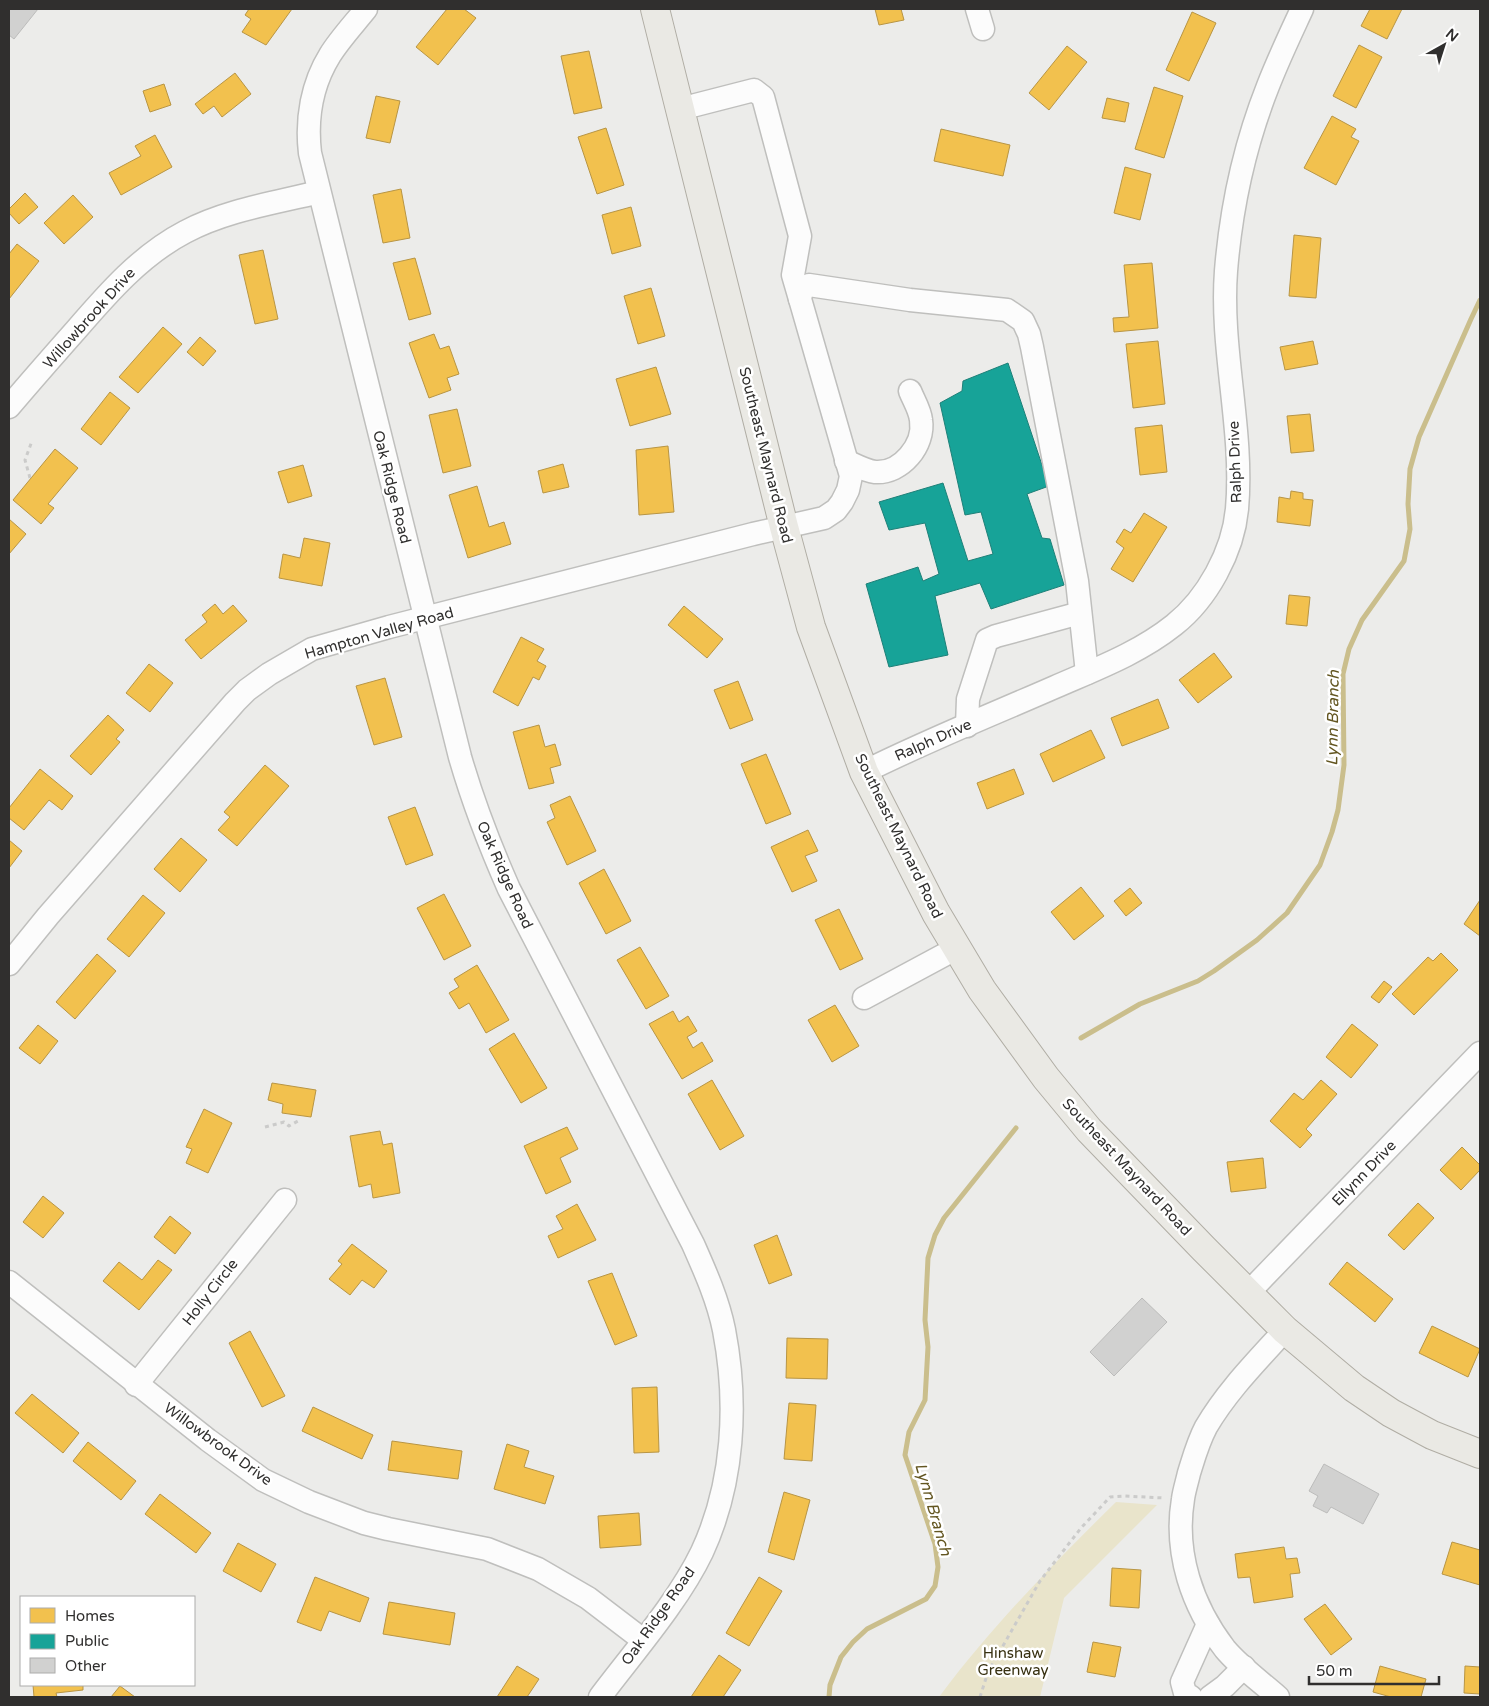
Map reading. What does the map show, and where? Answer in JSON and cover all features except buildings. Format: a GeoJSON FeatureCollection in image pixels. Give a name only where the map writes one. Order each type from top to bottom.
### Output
{"type":"FeatureCollection","features":[{"type":"Feature","properties":{"kind":"main road","name":"Southeast Maynard Road"},"geometry":{"type":"LineString","coordinates":[[655,9],[784,527],[811,627],[864,772],[936,914],[982,990],[1046,1078],[1083,1123],[1285,1330],[1354,1388],[1391,1413],[1432,1435],[1480,1454]]}},
{"type":"Feature","properties":{"kind":"street","name":"Oak Ridge Road"},"geometry":{"type":"LineString","coordinates":[[366,9],[330,54],[321,72],[313,97],[307,132],[319,192],[461,762],[489,844],[509,890],[694,1244],[712,1290],[723,1328],[730,1368],[733,1407],[727,1470],[713,1525],[696,1561],[672,1602],[600,1697]]}},
{"type":"Feature","properties":{"kind":"street","name":"Ralph Drive"},"geometry":{"type":"LineString","coordinates":[[864,772],[1087,673],[1143,646],[1176,623],[1188,612],[1210,582],[1231,538],[1237,512],[1238,473],[1225,307],[1226,272],[1230,239],[1241,177],[1256,119],[1267,87],[1302,9]]}},
{"type":"Feature","properties":{"kind":"street","name":"Hampton Valley Road"},"geometry":{"type":"LineString","coordinates":[[9,964],[48,916],[247,690],[269,674],[312,649],[824,518],[836,510],[848,490],[851,476],[793,275],[800,236],[763,97],[754,90],[680,109]]}},
{"type":"Feature","properties":{"kind":"street","name":"Willowbrook Drive"},"geometry":{"type":"LineString","coordinates":[[9,407],[104,298],[139,263],[163,244],[186,231],[225,215],[319,192]]}},
{"type":"Feature","properties":{"kind":"street"},"geometry":{"type":"LineString","coordinates":[[800,299],[802,289],[809,284],[900,298],[1007,310],[1023,321],[1032,347],[1077,581],[1087,673]]}},
{"type":"Feature","properties":{"kind":"street"},"geometry":{"type":"LineString","coordinates":[[846,461],[875,472],[896,468],[910,457],[920,435],[922,422],[910,392]]}},
{"type":"Feature","properties":{"kind":"street"},"geometry":{"type":"LineString","coordinates":[[967,726],[968,699],[988,640],[996,636],[1080,613]]}},
{"type":"Feature","properties":{"kind":"street"},"geometry":{"type":"LineString","coordinates":[[872,999],[957,948]]}},
{"type":"Feature","properties":{"kind":"street","name":"Ellynn Drive"},"geometry":{"type":"LineString","coordinates":[[1248,1293],[1480,1053]]}},
{"type":"Feature","properties":{"kind":"street","name":"Holly Circle"},"geometry":{"type":"LineString","coordinates":[[136,1385],[284,1200]]}},
{"type":"Feature","properties":{"kind":"street","name":"Willowbrook Drive"},"geometry":{"type":"LineString","coordinates":[[9,1282],[136,1385],[237,1462],[264,1480],[293,1495],[364,1523],[487,1549],[529,1565],[565,1583],[588,1598],[643,1640]]}},
{"type":"Feature","properties":{"kind":"street"},"geometry":{"type":"LineString","coordinates":[[1278,1697],[1226,1650],[1208,1624],[1192,1592],[1184,1564],[1180,1531],[1183,1499],[1195,1452],[1206,1428],[1237,1383],[1285,1330]]}},
{"type":"Feature","properties":{"kind":"street"},"geometry":{"type":"LineString","coordinates":[[1191,1697],[1185,1693],[1182,1682],[1208,1624]]}},
{"type":"Feature","properties":{"kind":"street"},"geometry":{"type":"LineString","coordinates":[[1210,1697],[1225,1686],[1244,1667]]}},
{"type":"Feature","properties":{"kind":"path"},"geometry":{"type":"LineString","coordinates":[[30,478],[25,460],[32,442]]}},
{"type":"Feature","properties":{"kind":"path"},"geometry":{"type":"LineString","coordinates":[[265,1127],[284,1122],[289,1126],[298,1121]]}},
{"type":"Feature","properties":{"kind":"path"},"geometry":{"type":"LineString","coordinates":[[980,1697],[988,1672],[1040,1582],[1081,1528],[1110,1497],[1183,1499]]}},
{"type":"Feature","properties":{"kind":"green space","name":"Hinshaw Greenway"},"geometry":{"type":"Polygon","coordinates":[[[1116,1502],[1157,1505],[1064,1598],[1040,1697],[939,1697],[980,1645],[1024,1596],[1116,1502]]]}},
{"type":"Feature","properties":{"kind":"waterway","name":"Lynn Branch"},"geometry":{"type":"LineString","coordinates":[[1081,1038],[1140,1004],[1198,981],[1257,940],[1287,913],[1320,865],[1338,810],[1344,765],[1343,674],[1349,649],[1362,620],[1404,561],[1410,529],[1408,504],[1410,469],[1419,437],[1480,300]]}},
{"type":"Feature","properties":{"kind":"waterway","name":"Lynn Branch"},"geometry":{"type":"LineString","coordinates":[[829,1697],[830,1685],[841,1657],[853,1642],[867,1629],[926,1599],[935,1586],[938,1567],[935,1544],[905,1455],[909,1432],[925,1400],[928,1347],[925,1320],[928,1258],[935,1235],[944,1218],[1016,1128]]}}]}
